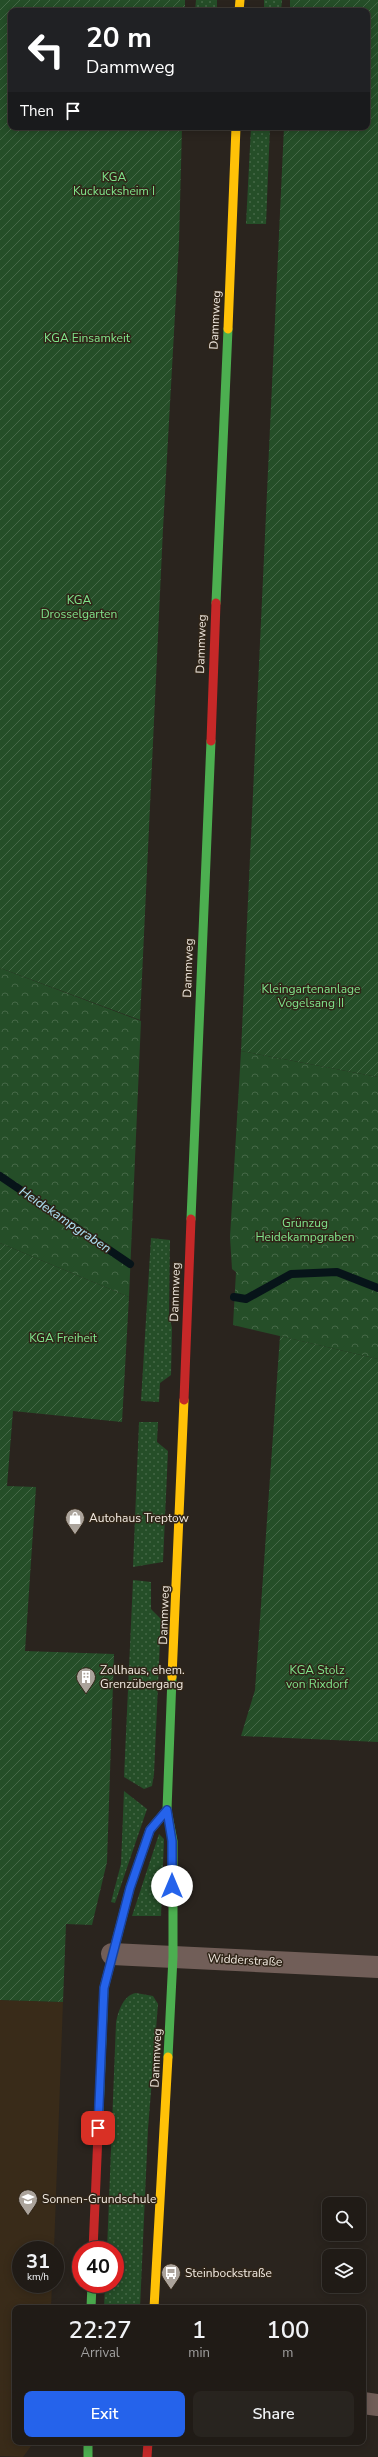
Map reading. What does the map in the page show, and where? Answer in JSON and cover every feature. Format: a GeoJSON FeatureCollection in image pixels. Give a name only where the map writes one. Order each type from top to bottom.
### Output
{"type":"FeatureCollection","features":[{"type":"Feature","properties":{"kind":"street","name":"Dammweg"},"geometry":{"type":"LineString","coordinates":[[154,2305],[173,1957],[172,1841],[167,1810],[236,130]]}},
{"type":"Feature","properties":{"kind":"street"},"geometry":{"type":"LineString","coordinates":[[93,2241],[104,1988],[130,1888],[150,1830],[167,1810]]}},
{"type":"Feature","properties":{"kind":"street","name":"Widderstraße"},"geometry":{"type":"LineString","coordinates":[[112,1954],[378,1967]]}},
{"type":"Feature","properties":{"kind":"street"},"geometry":{"type":"LineString","coordinates":[[91,2305],[92,2293]]}},
{"type":"Feature","properties":{"kind":"street"},"geometry":{"type":"LineString","coordinates":[[366,2403],[378,2405]]}},
{"type":"Feature","properties":{"kind":"street"},"geometry":{"type":"LineString","coordinates":[[88,2445],[88,2457]]}},
{"type":"Feature","properties":{"kind":"street"},"geometry":{"type":"LineString","coordinates":[[147,2457],[148,2445]]}},
{"type":"Feature","properties":{"kind":"shaded area","name":"Sonnen-Grundschule"},"geometry":{"type":"Polygon","coordinates":[[[0,2000],[63,2002],[54,2241],[12,2241],[12,2293],[52,2293],[51,2305],[12,2305],[12,2445],[32,2445],[23,2457],[0,2456],[0,2000]]]}},
{"type":"Feature","properties":{"kind":"green space"},"geometry":{"type":"Polygon","coordinates":[[[0,0],[185,0],[185,8],[8,8],[8,130],[182,130],[179,243],[163,529],[140,1020],[0,968],[0,0]]]}},
{"type":"Feature","properties":{"kind":"green space"},"geometry":{"type":"Polygon","coordinates":[[[196,0],[217,0],[217,8],[195,8],[196,0]]]}},
{"type":"Feature","properties":{"kind":"green space"},"geometry":{"type":"Polygon","coordinates":[[[264,0],[282,0],[281,8],[264,8],[264,0]]]}},
{"type":"Feature","properties":{"kind":"green space","name":"Kleingartenanlage Vogelsang II"},"geometry":{"type":"Polygon","coordinates":[[[290,0],[378,0],[378,1077],[241,1051],[284,130],[370,130],[370,8],[290,8],[290,0]]]}},
{"type":"Feature","properties":{"kind":"green space"},"geometry":{"type":"Polygon","coordinates":[[[251,130],[270,130],[266,224],[246,224],[251,130]]]}},
{"type":"Feature","properties":{"kind":"green space"},"geometry":{"type":"Polygon","coordinates":[[[0,968],[141,1021],[129,1297],[0,1243],[0,968]]]}},
{"type":"Feature","properties":{"kind":"green space","name":"Grünzug Heidekampgraben"},"geometry":{"type":"Polygon","coordinates":[[[241,1051],[378,1077],[378,1359],[233,1325],[236,1272],[232,1269],[230,1237],[241,1051]]]}},
{"type":"Feature","properties":{"kind":"green space"},"geometry":{"type":"Polygon","coordinates":[[[151,1238],[170,1240],[169,1314],[172,1328],[171,1375],[160,1383],[159,1402],[141,1401],[151,1238]]]}},
{"type":"Feature","properties":{"kind":"green space","name":"KGA Freiheit"},"geometry":{"type":"Polygon","coordinates":[[[0,1243],[129,1297],[122,1422],[13,1411],[7,1486],[36,1487],[25,1651],[114,1654],[107,1862],[92,1925],[66,1924],[63,2002],[0,2000],[0,1243]]]}},
{"type":"Feature","properties":{"kind":"green space","name":"KGA Stolz von Rixdorf"},"geometry":{"type":"Polygon","coordinates":[[[280,1336],[378,1359],[378,1742],[241,1736],[255,1690],[280,1336]]]}},
{"type":"Feature","properties":{"kind":"green space"},"geometry":{"type":"Polygon","coordinates":[[[139,1422],[158,1422],[157,1442],[168,1451],[163,1562],[133,1567],[139,1422]]]}},
{"type":"Feature","properties":{"kind":"green space"},"geometry":{"type":"Polygon","coordinates":[[[133,1580],[151,1582],[151,1609],[161,1619],[154,1774],[152,1786],[144,1789],[124,1777],[133,1580]]]}},
{"type":"Feature","properties":{"kind":"green space"},"geometry":{"type":"Polygon","coordinates":[[[124,1791],[147,1809],[115,1903],[111,1902],[121,1864],[124,1791]]]}},
{"type":"Feature","properties":{"kind":"green space"},"geometry":{"type":"Polygon","coordinates":[[[159,1834],[164,1839],[161,1916],[132,1916],[159,1834]]]}},
{"type":"Feature","properties":{"kind":"green space"},"geometry":{"type":"Polygon","coordinates":[[[136,1993],[153,1996],[158,2004],[148,2129],[140,2305],[104,2305],[105,2293],[124,2293],[124,2241],[107,2241],[116,2023],[124,2000],[131,1994],[136,1993]]]}},
{"type":"Feature","properties":{"kind":"waterway","name":"Heidekampgraben"},"geometry":{"type":"LineString","coordinates":[[0,1176],[130,1264]]}},
{"type":"Feature","properties":{"kind":"waterway","name":"Heidekampgraben"},"geometry":{"type":"LineString","coordinates":[[234,1297],[246,1299],[291,1274],[337,1272],[378,1288]]}},
{"type":"Feature","properties":{"kind":"traffic: fast"},"geometry":{"type":"LineString","coordinates":[[216,603],[228,329]]}},
{"type":"Feature","properties":{"kind":"traffic: fast"},"geometry":{"type":"LineString","coordinates":[[191,1219],[211,741]]}},
{"type":"Feature","properties":{"kind":"traffic: fast"},"geometry":{"type":"LineString","coordinates":[[168,2057],[173,1957],[173,1841],[167,1810],[172,1677]]}},
{"type":"Feature","properties":{"kind":"traffic: fast"},"geometry":{"type":"LineString","coordinates":[[99,2111],[104,1988],[130,1888],[141,1856]]}},
{"type":"Feature","properties":{"kind":"traffic: fast"},"geometry":{"type":"LineString","coordinates":[[91,2305],[92,2293]]}},
{"type":"Feature","properties":{"kind":"traffic: fast"},"geometry":{"type":"LineString","coordinates":[[88,2445],[88,2457]]}},
{"type":"Feature","properties":{"kind":"traffic: slow"},"geometry":{"type":"LineString","coordinates":[[239,8],[240,0]]}},
{"type":"Feature","properties":{"kind":"traffic: slow"},"geometry":{"type":"LineString","coordinates":[[228,329],[236,130]]}},
{"type":"Feature","properties":{"kind":"traffic: slow"},"geometry":{"type":"LineString","coordinates":[[172,1677],[184,1400]]}},
{"type":"Feature","properties":{"kind":"traffic: slow"},"geometry":{"type":"LineString","coordinates":[[141,1856],[150,1830],[167,1810]]}},
{"type":"Feature","properties":{"kind":"traffic: slow"},"geometry":{"type":"LineString","coordinates":[[154,2305],[168,2057]]}},
{"type":"Feature","properties":{"kind":"traffic: jam"},"geometry":{"type":"LineString","coordinates":[[211,741],[216,603]]}},
{"type":"Feature","properties":{"kind":"traffic: jam"},"geometry":{"type":"LineString","coordinates":[[184,1400],[191,1219]]}},
{"type":"Feature","properties":{"kind":"traffic: jam"},"geometry":{"type":"LineString","coordinates":[[93,2241],[99,2111]]}},
{"type":"Feature","properties":{"kind":"traffic: jam"},"geometry":{"type":"LineString","coordinates":[[147,2457],[148,2445]]}},
{"type":"Feature","properties":{"kind":"place","name":"Autohaus Treptow"},"geometry":{"type":"Point","coordinates":[75,1535]}},
{"type":"Feature","properties":{"kind":"place","name":"Zollhaus, ehem. Grenzübergang"},"geometry":{"type":"Point","coordinates":[86,1694]}},
{"type":"Feature","properties":{"kind":"place","name":"Sonnen-Grundschule"},"geometry":{"type":"Point","coordinates":[28,2216]}},
{"type":"Feature","properties":{"kind":"place","name":"Steinbockstraße"},"geometry":{"type":"Point","coordinates":[171,2290]}},
{"type":"Feature","properties":{"kind":"route"},"geometry":{"type":"LineString","coordinates":[[98,2128],[104,1988],[130,1888],[150,1830],[167,1810],[172,1841],[172,1886]]}},
{"type":"Feature","properties":{"kind":"park label","name":"KGA Kuckucksheim I"},"geometry":{"type":"Point","coordinates":[114,184]}},
{"type":"Feature","properties":{"kind":"park label","name":"KGA Einsamkeit"},"geometry":{"type":"Point","coordinates":[87,338]}},
{"type":"Feature","properties":{"kind":"park label","name":"KGA Drosselgarten"},"geometry":{"type":"Point","coordinates":[79,607]}}]}
